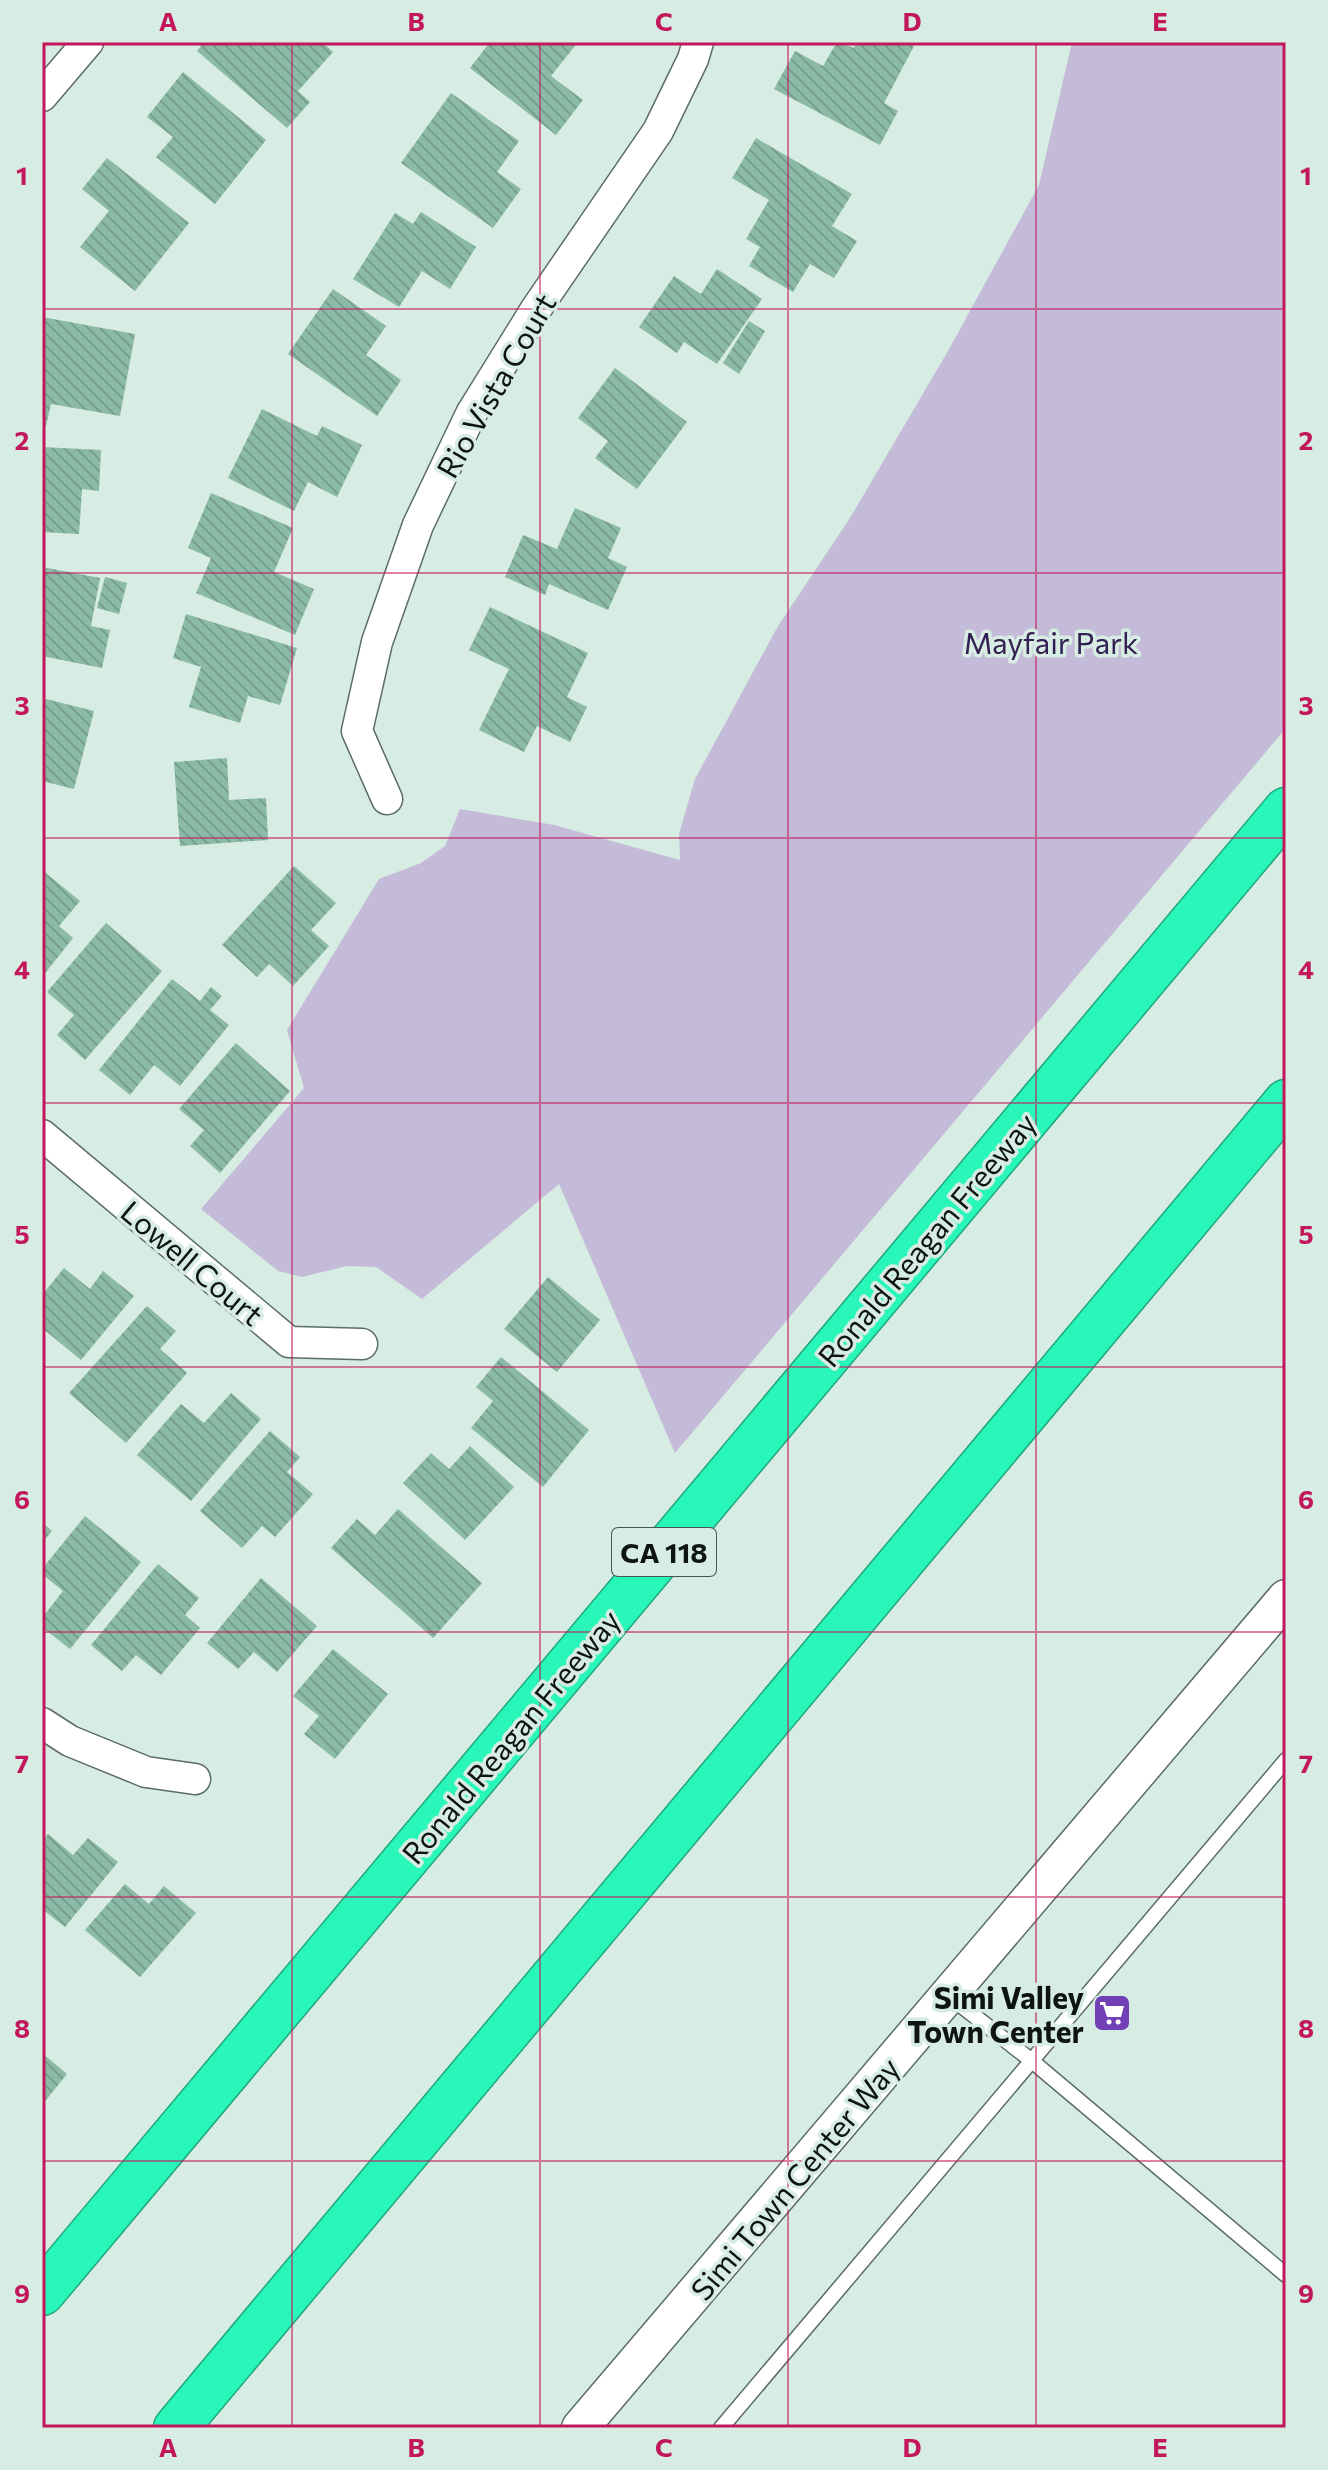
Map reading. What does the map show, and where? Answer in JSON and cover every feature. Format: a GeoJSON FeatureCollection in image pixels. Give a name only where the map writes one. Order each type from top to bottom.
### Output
{"type":"FeatureCollection","features":[{"type":"Feature","properties":{"kind":"highway","name":"Ronald Reagan Freeway"},"geometry":{"type":"LineString","coordinates":[[42,2293],[1286,810]]}},
{"type":"Feature","properties":{"kind":"highway"},"geometry":{"type":"LineString","coordinates":[[176,2428],[1286,1102]]}},
{"type":"Feature","properties":{"kind":"street"},"geometry":{"type":"LineString","coordinates":[[42,96],[88,42]]}},
{"type":"Feature","properties":{"kind":"street","name":"Rio Vista Court"},"geometry":{"type":"LineString","coordinates":[[387,799],[357,731],[377,642],[418,525],[471,414],[536,309],[658,131],[693,59],[698,42]]}},
{"type":"Feature","properties":{"kind":"street","name":"Lowell Court"},"geometry":{"type":"LineString","coordinates":[[42,1135],[289,1342],[362,1344]]}},
{"type":"Feature","properties":{"kind":"street","name":"Simi Town Center Way"},"geometry":{"type":"LineString","coordinates":[[580,2428],[1286,1598]]}},
{"type":"Feature","properties":{"kind":"street"},"geometry":{"type":"LineString","coordinates":[[42,1723],[70,1741],[146,1772],[195,1779]]}},
{"type":"Feature","properties":{"kind":"lane"},"geometry":{"type":"LineString","coordinates":[[726,2426],[1286,1760]]}},
{"type":"Feature","properties":{"kind":"lane"},"geometry":{"type":"LineString","coordinates":[[949,1996],[1032,2061],[1286,2275]]}},
{"type":"Feature","properties":{"kind":"green space","name":"Mayfair Park"},"geometry":{"type":"Polygon","coordinates":[[[1072,42],[1286,42],[1286,728],[675,1453],[559,1184],[422,1299],[376,1267],[347,1266],[302,1277],[278,1271],[201,1209],[304,1088],[287,1030],[379,879],[421,863],[445,846],[460,809],[554,825],[680,860],[679,834],[695,779],[778,626],[850,518],[948,351],[1039,185],[1072,42]]]}},
{"type":"Feature","properties":{"kind":"building"},"geometry":{"type":"Polygon","coordinates":[[[204,42],[322,42],[333,52],[298,91],[310,102],[287,128],[197,51],[204,42]]]}},
{"type":"Feature","properties":{"kind":"building"},"geometry":{"type":"Polygon","coordinates":[[[490,42],[578,42],[551,76],[583,100],[556,135],[470,68],[490,42]]]}},
{"type":"Feature","properties":{"kind":"building"},"geometry":{"type":"Polygon","coordinates":[[[837,42],[854,48],[857,42],[907,42],[914,46],[884,103],[898,111],[880,145],[774,89],[795,51],[823,66],[837,42]]]}},
{"type":"Feature","properties":{"kind":"building"},"geometry":{"type":"Polygon","coordinates":[[[183,72],[266,140],[215,204],[156,157],[173,137],[147,117],[183,72]]]}},
{"type":"Feature","properties":{"kind":"building"},"geometry":{"type":"Polygon","coordinates":[[[451,93],[519,141],[497,172],[521,189],[493,228],[401,163],[451,93]]]}},
{"type":"Feature","properties":{"kind":"building"},"geometry":{"type":"Polygon","coordinates":[[[756,138],[852,194],[832,226],[857,241],[834,278],[810,264],[793,292],[749,266],[760,247],[746,239],[769,200],[732,178],[756,138]]]}},
{"type":"Feature","properties":{"kind":"building"},"geometry":{"type":"Polygon","coordinates":[[[107,158],[189,223],[135,291],[80,247],[109,211],[82,189],[107,158]]]}},
{"type":"Feature","properties":{"kind":"building"},"geometry":{"type":"Polygon","coordinates":[[[421,212],[476,247],[450,289],[422,271],[399,307],[353,279],[395,213],[413,224],[421,212]]]}},
{"type":"Feature","properties":{"kind":"building"},"geometry":{"type":"Polygon","coordinates":[[[717,269],[762,299],[717,364],[684,342],[677,353],[639,327],[674,276],[701,294],[717,269]]]}},
{"type":"Feature","properties":{"kind":"building"},"geometry":{"type":"Polygon","coordinates":[[[333,289],[386,326],[366,355],[401,380],[377,416],[288,354],[333,289]]]}},
{"type":"Feature","properties":{"kind":"building"},"geometry":{"type":"Polygon","coordinates":[[[42,317],[135,334],[120,416],[51,404],[46,426],[42,425],[42,317]]]}},
{"type":"Feature","properties":{"kind":"building"},"geometry":{"type":"Polygon","coordinates":[[[749,321],[765,331],[739,374],[723,363],[749,321]]]}},
{"type":"Feature","properties":{"kind":"building"},"geometry":{"type":"Polygon","coordinates":[[[615,368],[687,422],[637,489],[595,458],[608,441],[578,418],[615,368]]]}},
{"type":"Feature","properties":{"kind":"building"},"geometry":{"type":"Polygon","coordinates":[[[262,409],[317,436],[322,426],[362,445],[337,497],[308,482],[294,511],[228,478],[262,409]]]}},
{"type":"Feature","properties":{"kind":"building"},"geometry":{"type":"Polygon","coordinates":[[[42,447],[101,450],[99,491],[82,489],[79,534],[42,532],[42,447]]]}},
{"type":"Feature","properties":{"kind":"building"},"geometry":{"type":"Polygon","coordinates":[[[211,493],[293,528],[274,572],[314,589],[295,635],[196,593],[211,558],[188,548],[211,493]]]}},
{"type":"Feature","properties":{"kind":"building"},"geometry":{"type":"Polygon","coordinates":[[[575,508],[621,528],[608,558],[627,567],[608,610],[549,584],[545,595],[505,577],[523,535],[557,549],[575,508]]]}},
{"type":"Feature","properties":{"kind":"building"},"geometry":{"type":"Polygon","coordinates":[[[42,567],[100,578],[91,626],[110,630],[102,668],[42,656],[42,567]]]}},
{"type":"Feature","properties":{"kind":"building"},"geometry":{"type":"Polygon","coordinates":[[[105,577],[127,583],[119,614],[97,608],[105,577]]]}},
{"type":"Feature","properties":{"kind":"building"},"geometry":{"type":"Polygon","coordinates":[[[490,607],[588,653],[567,697],[587,707],[570,742],[537,726],[524,752],[479,730],[509,669],[469,650],[490,607]]]}},
{"type":"Feature","properties":{"kind":"building"},"geometry":{"type":"Polygon","coordinates":[[[186,614],[297,648],[280,705],[248,696],[240,723],[189,707],[201,667],[173,658],[186,614]]]}},
{"type":"Feature","properties":{"kind":"building"},"geometry":{"type":"Polygon","coordinates":[[[42,698],[94,711],[74,789],[42,781],[42,698]]]}},
{"type":"Feature","properties":{"kind":"building"},"geometry":{"type":"Polygon","coordinates":[[[227,758],[229,800],[266,798],[268,840],[180,846],[174,762],[227,758]]]}},
{"type":"Feature","properties":{"kind":"building"},"geometry":{"type":"Polygon","coordinates":[[[294,866],[336,903],[311,930],[329,946],[293,986],[269,964],[257,977],[222,945],[294,866]]]}},
{"type":"Feature","properties":{"kind":"building"},"geometry":{"type":"Polygon","coordinates":[[[42,870],[80,901],[59,926],[73,938],[42,977],[42,870]]]}},
{"type":"Feature","properties":{"kind":"building"},"geometry":{"type":"Polygon","coordinates":[[[106,923],[162,971],[85,1060],[57,1035],[74,1015],[47,992],[106,923]]]}},
{"type":"Feature","properties":{"kind":"building"},"geometry":{"type":"Polygon","coordinates":[[[172,979],[200,1001],[211,987],[222,996],[210,1010],[229,1025],[180,1086],[154,1065],[130,1095],[99,1070],[172,979]]]}},
{"type":"Feature","properties":{"kind":"building"},"geometry":{"type":"Polygon","coordinates":[[[236,1043],[290,1091],[220,1173],[190,1146],[204,1130],[179,1109],[236,1043]]]}},
{"type":"Feature","properties":{"kind":"building"},"geometry":{"type":"Polygon","coordinates":[[[64,1268],[90,1289],[103,1271],[134,1296],[81,1360],[42,1328],[42,1295],[64,1268]]]}},
{"type":"Feature","properties":{"kind":"building"},"geometry":{"type":"Polygon","coordinates":[[[548,1277],[600,1320],[557,1372],[504,1329],[548,1277]]]}},
{"type":"Feature","properties":{"kind":"building"},"geometry":{"type":"Polygon","coordinates":[[[147,1306],[176,1331],[160,1349],[187,1373],[126,1443],[69,1393],[147,1306]]]}},
{"type":"Feature","properties":{"kind":"building"},"geometry":{"type":"Polygon","coordinates":[[[501,1357],[589,1430],[543,1487],[471,1428],[493,1401],[476,1387],[501,1357]]]}},
{"type":"Feature","properties":{"kind":"building"},"geometry":{"type":"Polygon","coordinates":[[[231,1393],[261,1419],[191,1501],[137,1455],[181,1404],[204,1423],[231,1393]]]}},
{"type":"Feature","properties":{"kind":"building"},"geometry":{"type":"Polygon","coordinates":[[[270,1431],[300,1457],[287,1472],[313,1494],[275,1537],[262,1526],[242,1548],[200,1511],[270,1431]]]}},
{"type":"Feature","properties":{"kind":"building"},"geometry":{"type":"Polygon","coordinates":[[[470,1446],[514,1487],[465,1540],[403,1483],[431,1453],[449,1469],[470,1446]]]}},
{"type":"Feature","properties":{"kind":"building"},"geometry":{"type":"Polygon","coordinates":[[[398,1509],[482,1583],[433,1638],[331,1548],[357,1519],[375,1535],[398,1509]]]}},
{"type":"Feature","properties":{"kind":"building"},"geometry":{"type":"Polygon","coordinates":[[[85,1516],[141,1562],[70,1649],[42,1627],[42,1618],[63,1591],[42,1574],[42,1569],[85,1516]]]}},
{"type":"Feature","properties":{"kind":"building"},"geometry":{"type":"Polygon","coordinates":[[[42,1522],[52,1531],[42,1543],[42,1522]]]}},
{"type":"Feature","properties":{"kind":"building"},"geometry":{"type":"Polygon","coordinates":[[[158,1564],[199,1598],[185,1615],[200,1628],[161,1675],[136,1655],[122,1671],[91,1645],[158,1564]]]}},
{"type":"Feature","properties":{"kind":"building"},"geometry":{"type":"Polygon","coordinates":[[[261,1578],[317,1626],[277,1672],[254,1652],[238,1669],[207,1643],[261,1578]]]}},
{"type":"Feature","properties":{"kind":"building"},"geometry":{"type":"Polygon","coordinates":[[[333,1649],[388,1694],[335,1759],[304,1734],[319,1716],[293,1696],[333,1649]]]}},
{"type":"Feature","properties":{"kind":"building"},"geometry":{"type":"Polygon","coordinates":[[[48,1834],[73,1855],[88,1838],[118,1862],[65,1927],[42,1909],[42,1842],[48,1834]]]}},
{"type":"Feature","properties":{"kind":"building"},"geometry":{"type":"Polygon","coordinates":[[[125,1884],[149,1904],[164,1886],[196,1913],[140,1977],[85,1930],[125,1884]]]}},
{"type":"Feature","properties":{"kind":"building"},"geometry":{"type":"Polygon","coordinates":[[[42,2053],[67,2074],[42,2105],[42,2053]]]}},
{"type":"Feature","properties":{"kind":"place","name":"Simi Valley Town Center"},"geometry":{"type":"Point","coordinates":[1112,2013]}}]}
